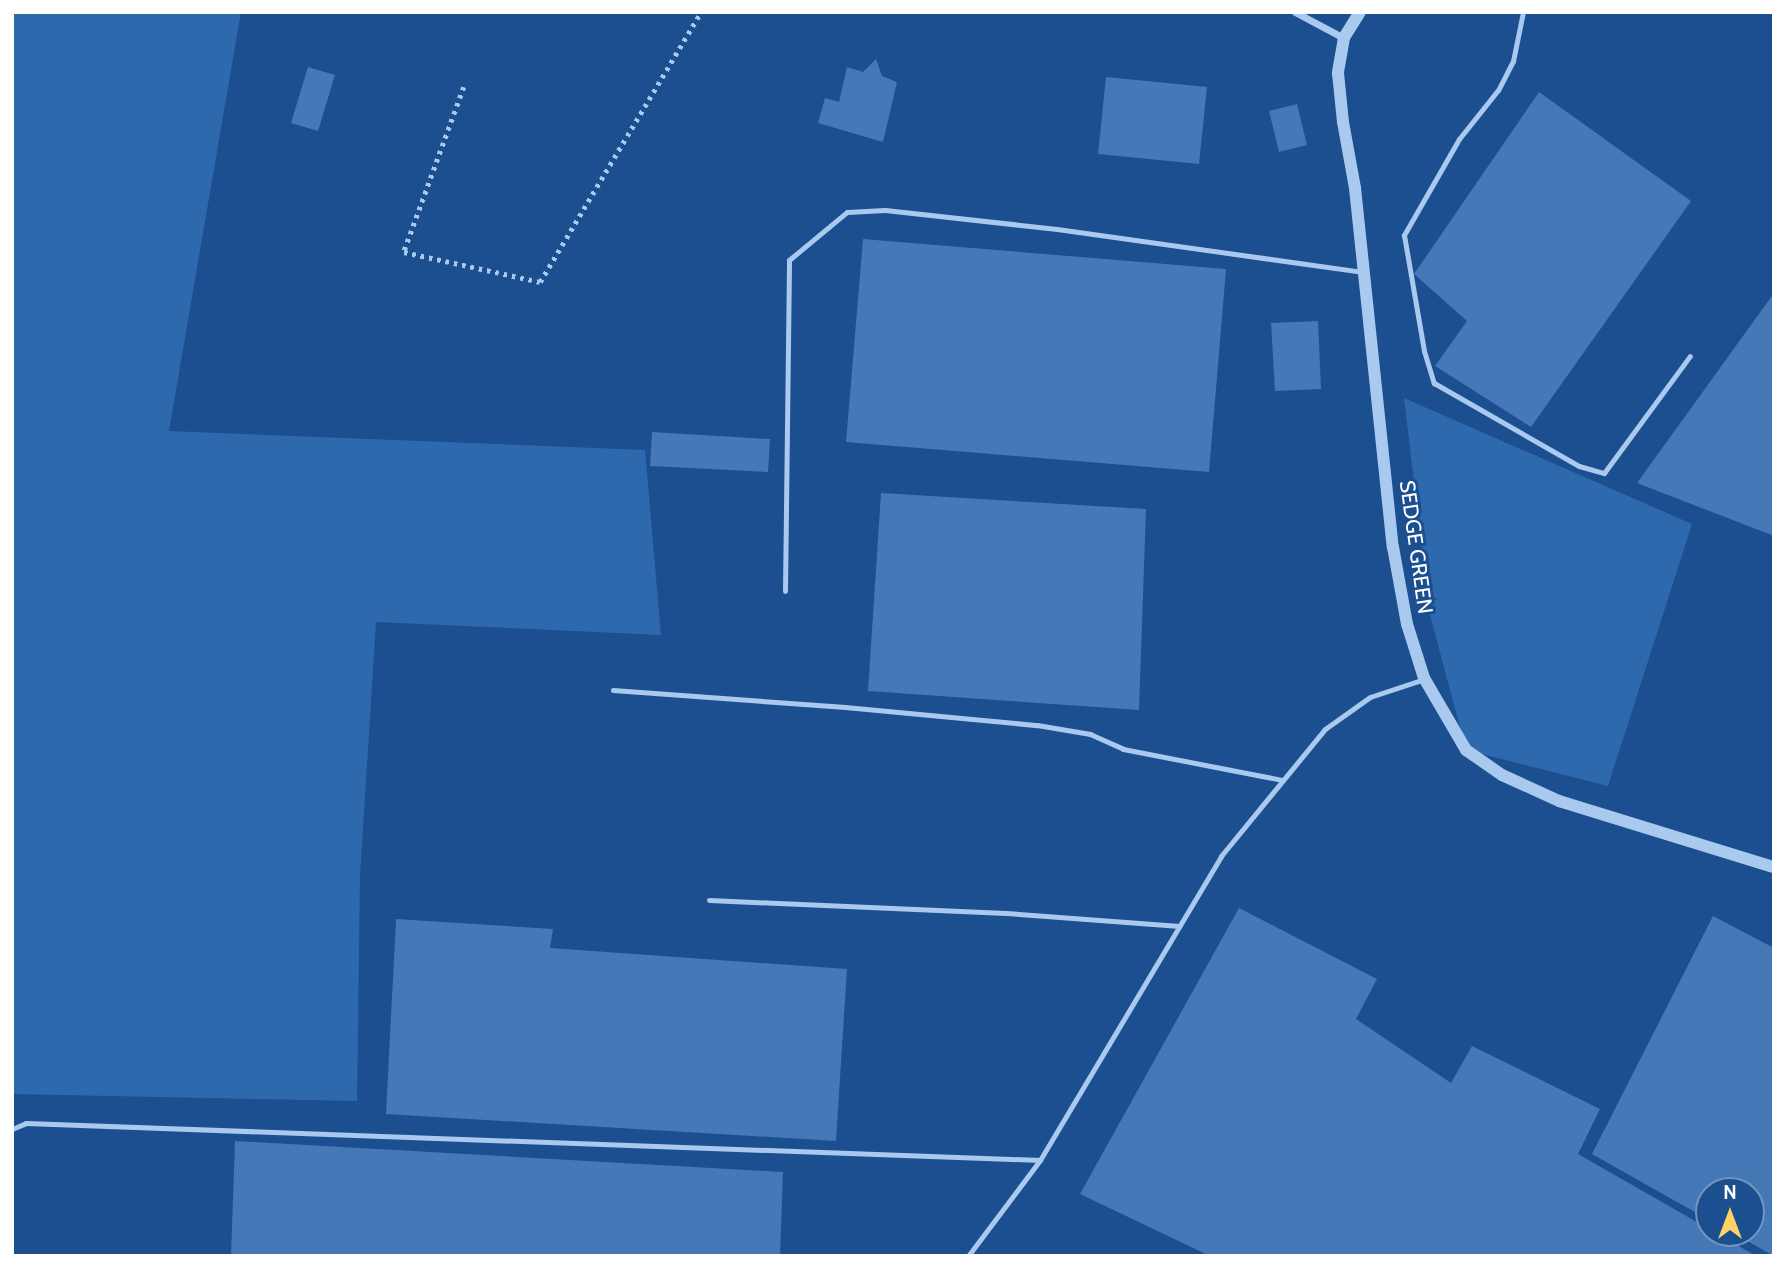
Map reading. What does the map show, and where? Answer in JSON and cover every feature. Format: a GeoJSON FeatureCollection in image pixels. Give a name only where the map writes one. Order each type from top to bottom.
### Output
{"type":"FeatureCollection","features":[{"type":"Feature","properties":{"kind":"street"},"geometry":{"type":"LineString","coordinates":[[1295,12],[1344,38]]}},
{"type":"Feature","properties":{"kind":"street","name":"SEDGE GREEN"},"geometry":{"type":"LineString","coordinates":[[1360,12],[1344,38],[1338,73],[1343,122],[1355,188],[1393,547],[1407,624],[1424,678],[1466,750],[1502,775],[1559,801],[1774,867]]}},
{"type":"Feature","properties":{"kind":"lane"},"geometry":{"type":"LineString","coordinates":[[1523,12],[1513,61],[1498,90],[1459,139],[1404,235],[1424,351],[1434,383],[1579,466],[1604,473],[1690,356]]}},
{"type":"Feature","properties":{"kind":"lane"},"geometry":{"type":"LineString","coordinates":[[785,591],[789,260],[846,212],[885,210],[1057,229],[1364,272]]}},
{"type":"Feature","properties":{"kind":"lane"},"geometry":{"type":"LineString","coordinates":[[968,1256],[1040,1160],[1221,856],[1325,729],[1370,697],[1424,678]]}},
{"type":"Feature","properties":{"kind":"lane"},"geometry":{"type":"LineString","coordinates":[[613,690],[845,707],[1037,725],[1090,734],[1123,749],[1283,780]]}},
{"type":"Feature","properties":{"kind":"lane"},"geometry":{"type":"LineString","coordinates":[[709,900],[1006,913],[1180,926]]}},
{"type":"Feature","properties":{"kind":"lane"},"geometry":{"type":"LineString","coordinates":[[12,1129],[26,1123],[1040,1160]]}},
{"type":"Feature","properties":{"kind":"path"},"geometry":{"type":"LineString","coordinates":[[464,87],[404,252],[540,282],[701,12]]}},
{"type":"Feature","properties":{"kind":"shaded area"},"geometry":{"type":"Polygon","coordinates":[[[12,12],[241,12],[169,431],[645,450],[661,635],[376,622],[360,876],[357,1101],[12,1094],[12,12]]]}},
{"type":"Feature","properties":{"kind":"shaded area"},"geometry":{"type":"Polygon","coordinates":[[[1404,398],[1692,524],[1608,786],[1466,750],[1430,615],[1404,398]]]}},
{"type":"Feature","properties":{"kind":"building"},"geometry":{"type":"Polygon","coordinates":[[[876,59],[882,76],[897,82],[883,142],[818,123],[825,98],[839,102],[847,67],[863,72],[876,59]]]}},
{"type":"Feature","properties":{"kind":"building"},"geometry":{"type":"Polygon","coordinates":[[[308,67],[335,75],[318,131],[291,123],[308,67]]]}},
{"type":"Feature","properties":{"kind":"building"},"geometry":{"type":"Polygon","coordinates":[[[1106,77],[1207,87],[1199,164],[1098,154],[1106,77]]]}},
{"type":"Feature","properties":{"kind":"building"},"geometry":{"type":"Polygon","coordinates":[[[1539,92],[1691,201],[1531,427],[1435,366],[1467,321],[1414,274],[1539,92]]]}},
{"type":"Feature","properties":{"kind":"building"},"geometry":{"type":"Polygon","coordinates":[[[1297,104],[1307,145],[1279,152],[1269,111],[1297,104]]]}},
{"type":"Feature","properties":{"kind":"building"},"geometry":{"type":"Polygon","coordinates":[[[863,239],[1226,269],[1209,472],[846,442],[863,239]]]}},
{"type":"Feature","properties":{"kind":"building"},"geometry":{"type":"Polygon","coordinates":[[[1774,293],[1774,536],[1637,483],[1774,293]]]}},
{"type":"Feature","properties":{"kind":"building"},"geometry":{"type":"Polygon","coordinates":[[[1318,321],[1321,389],[1275,391],[1271,323],[1318,321]]]}},
{"type":"Feature","properties":{"kind":"building"},"geometry":{"type":"Polygon","coordinates":[[[652,432],[770,439],[768,472],[650,466],[652,432]]]}},
{"type":"Feature","properties":{"kind":"building"},"geometry":{"type":"Polygon","coordinates":[[[881,493],[1146,509],[1139,710],[868,691],[881,493]]]}},
{"type":"Feature","properties":{"kind":"building"},"geometry":{"type":"Polygon","coordinates":[[[1239,908],[1377,979],[1356,1019],[1451,1083],[1472,1046],[1600,1109],[1578,1154],[1695,1221],[1695,1247],[1740,1247],[1756,1256],[1210,1256],[1080,1194],[1239,908]]]}},
{"type":"Feature","properties":{"kind":"building"},"geometry":{"type":"Polygon","coordinates":[[[1713,916],[1774,948],[1774,1256],[1758,1247],[1765,1247],[1765,1177],[1695,1177],[1695,1212],[1592,1154],[1713,916]]]}},
{"type":"Feature","properties":{"kind":"building"},"geometry":{"type":"Polygon","coordinates":[[[396,919],[553,929],[550,948],[847,969],[836,1141],[386,1114],[396,919]]]}},
{"type":"Feature","properties":{"kind":"building"},"geometry":{"type":"Polygon","coordinates":[[[235,1141],[783,1172],[780,1256],[231,1256],[235,1141]]]}}]}
